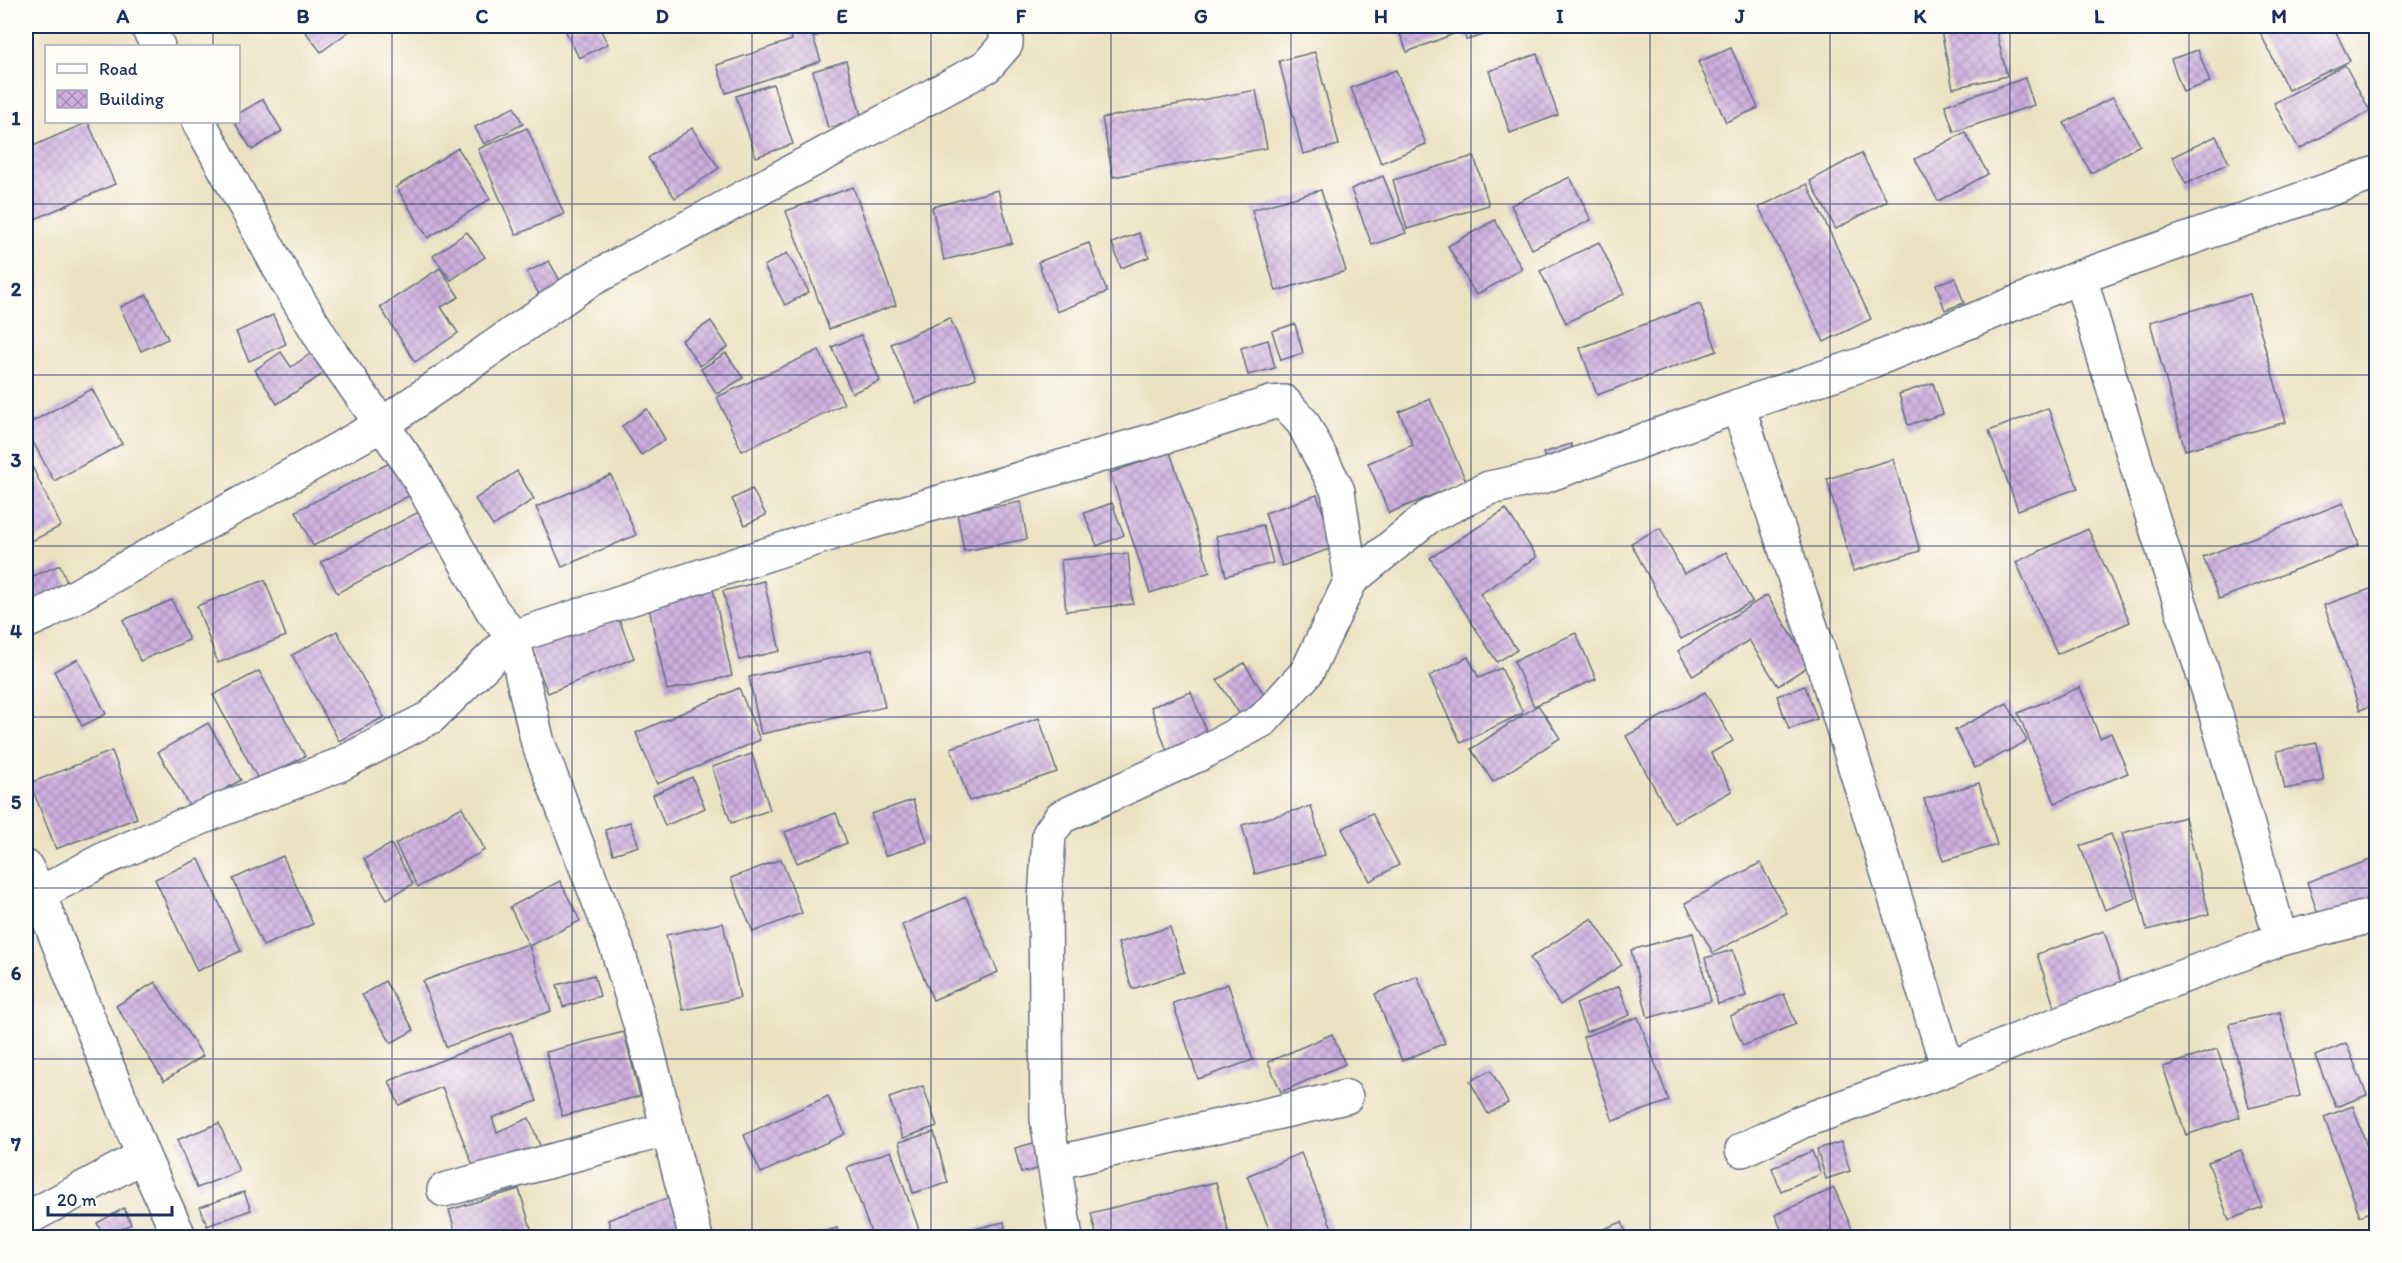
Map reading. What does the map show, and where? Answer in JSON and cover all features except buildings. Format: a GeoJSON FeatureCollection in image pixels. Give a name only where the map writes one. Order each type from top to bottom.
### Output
{"type":"FeatureCollection","features":[{"type":"Feature","properties":{"kind":"street"},"geometry":{"type":"LineString","coordinates":[[26,622],[383,424],[585,283],[987,66],[1006,44],[1006,26]]}},
{"type":"Feature","properties":{"kind":"street"},"geometry":{"type":"LineString","coordinates":[[200,123],[286,280],[329,350],[414,470],[492,610],[513,637],[538,743],[617,948],[646,1044],[696,1238]]}},
{"type":"Feature","properties":{"kind":"street"},"geometry":{"type":"LineString","coordinates":[[1066,1238],[1047,1119],[1045,900],[1049,834],[1061,817],[1202,753],[1263,720],[1307,672],[1351,580],[1428,517],[1489,489],[1542,477],[1738,405],[1872,361],[2080,277],[2376,173]]}},
{"type":"Feature","properties":{"kind":"street"},"geometry":{"type":"LineString","coordinates":[[2080,277],[2147,500],[2214,708],[2281,939]]}},
{"type":"Feature","properties":{"kind":"street"},"geometry":{"type":"LineString","coordinates":[[180,1238],[143,1156],[32,880],[106,858],[220,810],[339,765],[431,717],[513,637],[830,534],[1157,439],[1271,403],[1284,402],[1303,423],[1338,491],[1351,580]]}},
{"type":"Feature","properties":{"kind":"street"},"geometry":{"type":"LineString","coordinates":[[1738,405],[1826,673],[1948,1069]]}},
{"type":"Feature","properties":{"kind":"street"},"geometry":{"type":"LineString","coordinates":[[1742,1150],[1801,1122],[1948,1069],[2039,1031],[2281,939],[2376,915]]}},
{"type":"Feature","properties":{"kind":"street"},"geometry":{"type":"LineString","coordinates":[[1054,1162],[1346,1097]]}},
{"type":"Feature","properties":{"kind":"street"},"geometry":{"type":"LineString","coordinates":[[444,1190],[668,1129]]}},
{"type":"Feature","properties":{"kind":"street"},"geometry":{"type":"LineString","coordinates":[[26,1219],[143,1156]]}}]}
